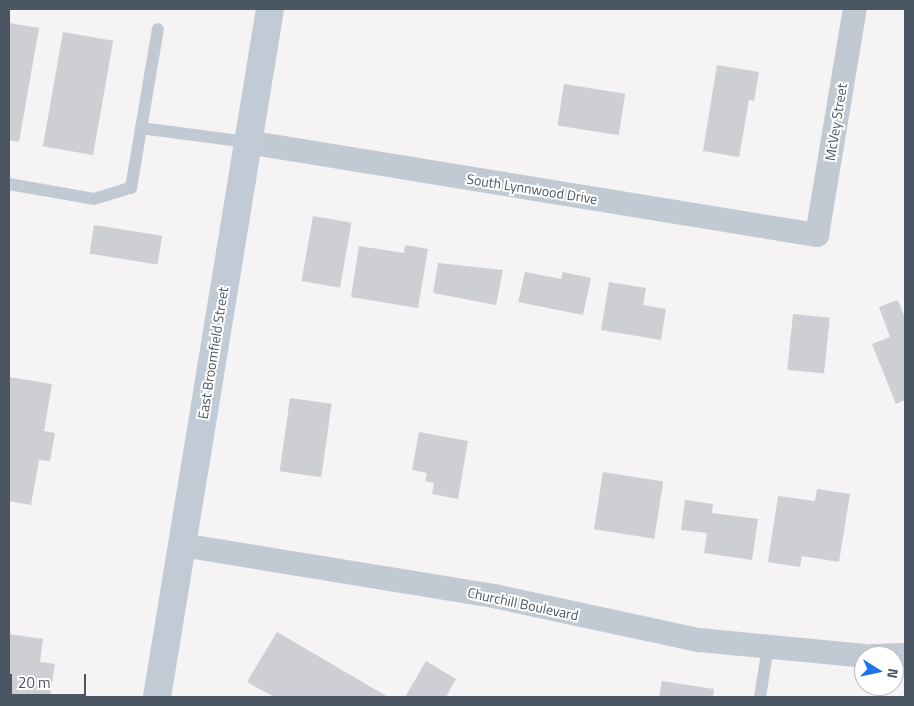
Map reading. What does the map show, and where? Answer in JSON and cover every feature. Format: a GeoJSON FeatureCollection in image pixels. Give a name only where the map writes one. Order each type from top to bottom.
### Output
{"type":"FeatureCollection","features":[{"type":"Feature","properties":{"kind":"main road","name":"East Broomfield Street"},"geometry":{"type":"LineString","coordinates":[[157,697],[270,9]]}},
{"type":"Feature","properties":{"kind":"street","name":"McVey Street"},"geometry":{"type":"LineString","coordinates":[[818,235],[855,9]]}},
{"type":"Feature","properties":{"kind":"street","name":"South Lynnwood Drive"},"geometry":{"type":"LineString","coordinates":[[247,142],[818,235]]}},
{"type":"Feature","properties":{"kind":"street","name":"Churchill Boulevard"},"geometry":{"type":"LineString","coordinates":[[182,545],[498,597],[699,640],[854,655]]}},
{"type":"Feature","properties":{"kind":"lane"},"geometry":{"type":"LineString","coordinates":[[9,184],[94,199],[131,188],[158,29]]}},
{"type":"Feature","properties":{"kind":"lane"},"geometry":{"type":"LineString","coordinates":[[141,128],[247,142]]}},
{"type":"Feature","properties":{"kind":"lane"},"geometry":{"type":"LineString","coordinates":[[760,697],[768,647]]}},
{"type":"Feature","properties":{"kind":"building"},"geometry":{"type":"Polygon","coordinates":[[[9,23],[39,28],[19,142],[9,140],[9,23]]]}},
{"type":"Feature","properties":{"kind":"building"},"geometry":{"type":"Polygon","coordinates":[[[63,32],[113,41],[93,155],[43,146],[63,32]]]}},
{"type":"Feature","properties":{"kind":"building"},"geometry":{"type":"Polygon","coordinates":[[[717,65],[759,72],[754,101],[749,100],[739,157],[703,151],[717,65]]]}},
{"type":"Feature","properties":{"kind":"building"},"geometry":{"type":"Polygon","coordinates":[[[564,84],[625,94],[619,135],[557,125],[564,84]]]}},
{"type":"Feature","properties":{"kind":"building"},"geometry":{"type":"Polygon","coordinates":[[[313,216],[351,223],[340,288],[302,281],[313,216]]]}},
{"type":"Feature","properties":{"kind":"building"},"geometry":{"type":"Polygon","coordinates":[[[94,225],[162,236],[158,264],[89,254],[94,225]]]}},
{"type":"Feature","properties":{"kind":"building"},"geometry":{"type":"Polygon","coordinates":[[[405,245],[428,249],[418,308],[351,297],[359,246],[404,253],[405,245]]]}},
{"type":"Feature","properties":{"kind":"building"},"geometry":{"type":"Polygon","coordinates":[[[438,263],[503,270],[496,305],[433,293],[438,263]]]}},
{"type":"Feature","properties":{"kind":"building"},"geometry":{"type":"Polygon","coordinates":[[[525,272],[561,279],[563,272],[591,278],[583,315],[518,302],[525,272]]]}},
{"type":"Feature","properties":{"kind":"building"},"geometry":{"type":"Polygon","coordinates":[[[609,282],[646,288],[643,305],[666,309],[661,340],[601,330],[609,282]]]}},
{"type":"Feature","properties":{"kind":"building"},"geometry":{"type":"Polygon","coordinates":[[[898,300],[905,318],[905,400],[896,404],[872,344],[890,337],[879,307],[898,300]]]}},
{"type":"Feature","properties":{"kind":"building"},"geometry":{"type":"Polygon","coordinates":[[[793,314],[830,318],[824,374],[787,370],[793,314]]]}},
{"type":"Feature","properties":{"kind":"building"},"geometry":{"type":"Polygon","coordinates":[[[9,377],[52,384],[44,431],[55,433],[50,461],[39,460],[31,505],[9,501],[9,377]]]}},
{"type":"Feature","properties":{"kind":"building"},"geometry":{"type":"Polygon","coordinates":[[[290,398],[332,404],[321,477],[280,471],[290,398]]]}},
{"type":"Feature","properties":{"kind":"building"},"geometry":{"type":"Polygon","coordinates":[[[419,432],[468,441],[458,499],[432,494],[434,483],[425,481],[427,473],[412,470],[419,432]]]}},
{"type":"Feature","properties":{"kind":"building"},"geometry":{"type":"Polygon","coordinates":[[[603,472],[663,482],[654,539],[594,529],[603,472]]]}},
{"type":"Feature","properties":{"kind":"building"},"geometry":{"type":"Polygon","coordinates":[[[817,489],[850,494],[839,562],[802,556],[800,567],[768,562],[778,496],[815,501],[817,489]]]}},
{"type":"Feature","properties":{"kind":"building"},"geometry":{"type":"Polygon","coordinates":[[[685,500],[713,504],[712,513],[758,519],[752,560],[704,553],[707,533],[681,530],[685,500]]]}},
{"type":"Feature","properties":{"kind":"building"},"geometry":{"type":"Polygon","coordinates":[[[277,632],[388,697],[274,697],[247,682],[277,632]]]}},
{"type":"Feature","properties":{"kind":"building"},"geometry":{"type":"Polygon","coordinates":[[[9,634],[43,639],[40,662],[55,664],[50,697],[9,697],[9,634]]]}},
{"type":"Feature","properties":{"kind":"building"},"geometry":{"type":"Polygon","coordinates":[[[426,661],[456,679],[446,697],[405,697],[426,661]]]}},
{"type":"Feature","properties":{"kind":"building"},"geometry":{"type":"Polygon","coordinates":[[[662,681],[714,689],[713,697],[659,697],[662,681]]]}}]}
